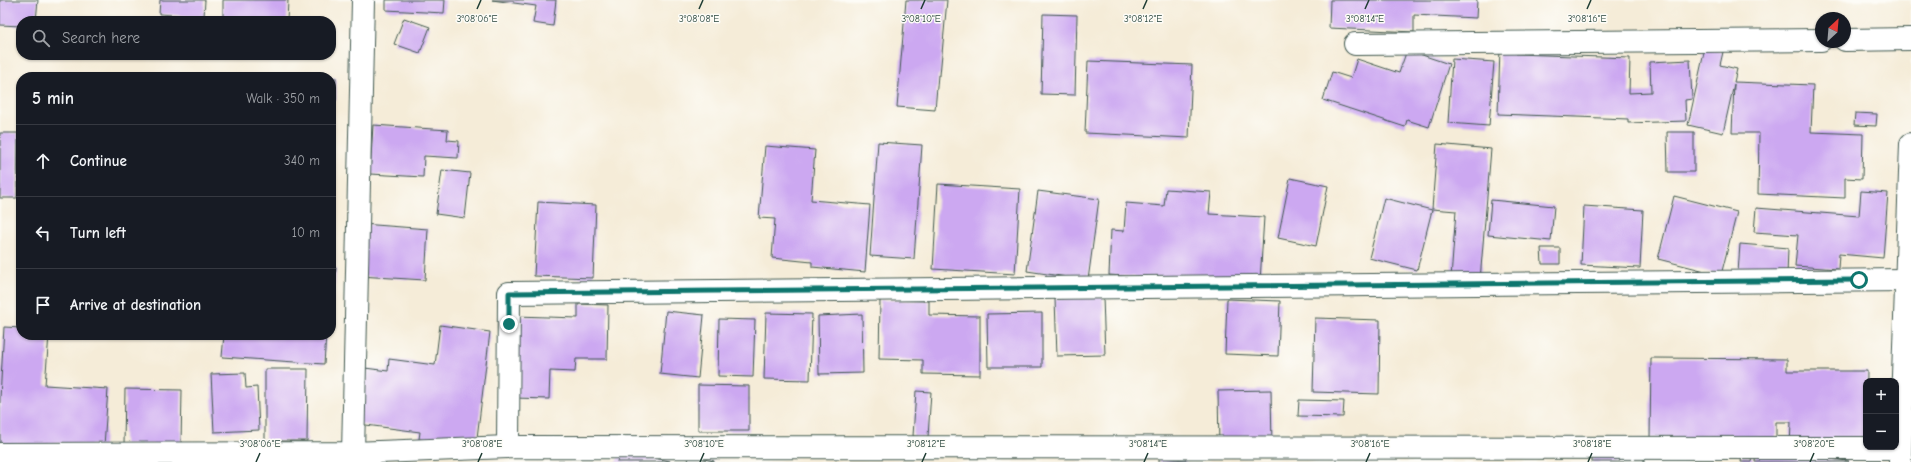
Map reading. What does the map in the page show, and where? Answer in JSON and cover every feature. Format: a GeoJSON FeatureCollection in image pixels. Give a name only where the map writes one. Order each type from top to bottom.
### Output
{"type":"FeatureCollection","features":[{"type":"Feature","properties":{"kind":"street"},"geometry":{"type":"LineString","coordinates":[[352,453],[363,0]]}},
{"type":"Feature","properties":{"kind":"street"},"geometry":{"type":"LineString","coordinates":[[1355,44],[1815,40]]}},
{"type":"Feature","properties":{"kind":"street"},"geometry":{"type":"LineString","coordinates":[[1851,40],[1911,40]]}},
{"type":"Feature","properties":{"kind":"street"},"geometry":{"type":"LineString","coordinates":[[0,454],[352,453],[508,447],[1900,455],[1911,144]]}},
{"type":"Feature","properties":{"kind":"street"},"geometry":{"type":"LineString","coordinates":[[508,447],[509,293],[1907,280]]}},
{"type":"Feature","properties":{"kind":"building"},"geometry":{"type":"Polygon","coordinates":[[[0,0],[38,0],[36,16],[16,16],[16,26],[0,25],[0,0]]]}},
{"type":"Feature","properties":{"kind":"building"},"geometry":{"type":"Polygon","coordinates":[[[160,0],[205,0],[204,16],[159,14],[160,0]]]}},
{"type":"Feature","properties":{"kind":"building"},"geometry":{"type":"Polygon","coordinates":[[[223,0],[288,0],[287,16],[223,16],[223,0]]]}},
{"type":"Feature","properties":{"kind":"building"},"geometry":{"type":"Polygon","coordinates":[[[386,0],[445,0],[444,13],[386,10],[386,0]]]}},
{"type":"Feature","properties":{"kind":"building"},"geometry":{"type":"Polygon","coordinates":[[[492,0],[556,0],[553,26],[533,23],[536,6],[492,0]]]}},
{"type":"Feature","properties":{"kind":"building"},"geometry":{"type":"Polygon","coordinates":[[[906,0],[947,0],[935,110],[897,107],[906,0]]]}},
{"type":"Feature","properties":{"kind":"building"},"geometry":{"type":"Polygon","coordinates":[[[1330,0],[1477,0],[1476,18],[1414,15],[1414,32],[1329,28],[1330,0]]]}},
{"type":"Feature","properties":{"kind":"building"},"geometry":{"type":"Polygon","coordinates":[[[1043,14],[1077,15],[1075,95],[1041,94],[1043,14]]]}},
{"type":"Feature","properties":{"kind":"building"},"geometry":{"type":"Polygon","coordinates":[[[404,18],[430,27],[420,53],[394,44],[404,18]]]}},
{"type":"Feature","properties":{"kind":"building"},"geometry":{"type":"Polygon","coordinates":[[[1500,47],[1517,48],[1516,54],[1630,58],[1629,93],[1651,92],[1650,62],[1690,60],[1692,99],[1685,100],[1686,121],[1628,123],[1628,119],[1498,114],[1500,47]]]}},
{"type":"Feature","properties":{"kind":"building"},"geometry":{"type":"Polygon","coordinates":[[[1705,48],[1723,52],[1720,65],[1737,69],[1734,82],[1813,85],[1811,132],[1863,134],[1862,179],[1845,178],[1845,198],[1758,194],[1759,133],[1732,133],[1734,84],[1723,133],[1688,125],[1705,48]]]}},
{"type":"Feature","properties":{"kind":"building"},"geometry":{"type":"Polygon","coordinates":[[[1407,50],[1449,64],[1429,127],[1407,120],[1405,127],[1323,100],[1332,72],[1351,78],[1357,59],[1399,73],[1407,50]]]}},
{"type":"Feature","properties":{"kind":"building"},"geometry":{"type":"Polygon","coordinates":[[[1452,59],[1494,62],[1489,126],[1448,123],[1452,59]]]}},
{"type":"Feature","properties":{"kind":"building"},"geometry":{"type":"Polygon","coordinates":[[[1088,61],[1192,65],[1189,138],[1085,133],[1088,61]]]}},
{"type":"Feature","properties":{"kind":"building"},"geometry":{"type":"Polygon","coordinates":[[[1855,113],[1877,114],[1876,126],[1854,125],[1855,113]]]}},
{"type":"Feature","properties":{"kind":"building"},"geometry":{"type":"Polygon","coordinates":[[[373,125],[448,130],[447,140],[459,141],[458,158],[424,156],[423,177],[370,174],[373,125]]]}},
{"type":"Feature","properties":{"kind":"building"},"geometry":{"type":"Polygon","coordinates":[[[1667,132],[1694,132],[1694,172],[1668,172],[1667,132]]]}},
{"type":"Feature","properties":{"kind":"building"},"geometry":{"type":"Polygon","coordinates":[[[0,133],[16,133],[16,198],[0,198],[0,133]]]}},
{"type":"Feature","properties":{"kind":"building"},"geometry":{"type":"Polygon","coordinates":[[[878,142],[922,145],[914,259],[870,256],[878,142]]]}},
{"type":"Feature","properties":{"kind":"building"},"geometry":{"type":"Polygon","coordinates":[[[1437,144],[1491,149],[1480,280],[1451,278],[1456,211],[1432,209],[1437,144]]]}},
{"type":"Feature","properties":{"kind":"building"},"geometry":{"type":"Polygon","coordinates":[[[765,146],[815,150],[811,200],[870,205],[865,272],[812,267],[812,262],[772,258],[775,219],[759,218],[765,146]]]}},
{"type":"Feature","properties":{"kind":"building"},"geometry":{"type":"Polygon","coordinates":[[[442,170],[470,173],[465,218],[436,214],[442,170]]]}},
{"type":"Feature","properties":{"kind":"building"},"geometry":{"type":"Polygon","coordinates":[[[1290,178],[1328,186],[1316,246],[1278,238],[1290,178]]]}},
{"type":"Feature","properties":{"kind":"building"},"geometry":{"type":"Polygon","coordinates":[[[938,184],[1020,189],[1015,274],[933,269],[938,184]]]}},
{"type":"Feature","properties":{"kind":"building"},"geometry":{"type":"Polygon","coordinates":[[[1166,189],[1211,192],[1209,214],[1264,217],[1260,282],[1206,282],[1109,275],[1111,230],[1124,231],[1126,203],[1164,206],[1166,189]]]}},
{"type":"Feature","properties":{"kind":"building"},"geometry":{"type":"Polygon","coordinates":[[[1038,191],[1099,199],[1088,280],[1027,271],[1038,191]]]}},
{"type":"Feature","properties":{"kind":"building"},"geometry":{"type":"Polygon","coordinates":[[[1861,191],[1888,193],[1883,258],[1839,254],[1838,269],[1795,266],[1798,235],[1754,232],[1756,208],[1859,216],[1861,191]]]}},
{"type":"Feature","properties":{"kind":"building"},"geometry":{"type":"Polygon","coordinates":[[[1674,196],[1737,212],[1721,275],[1658,259],[1674,196]]]}},
{"type":"Feature","properties":{"kind":"building"},"geometry":{"type":"Polygon","coordinates":[[[1384,198],[1432,210],[1417,270],[1369,258],[1384,198]]]}},
{"type":"Feature","properties":{"kind":"building"},"geometry":{"type":"Polygon","coordinates":[[[1491,200],[1554,206],[1551,241],[1488,235],[1491,200]]]}},
{"type":"Feature","properties":{"kind":"building"},"geometry":{"type":"Polygon","coordinates":[[[538,202],[596,205],[593,278],[534,276],[538,202]]]}},
{"type":"Feature","properties":{"kind":"building"},"geometry":{"type":"Polygon","coordinates":[[[1584,206],[1643,210],[1640,268],[1581,265],[1584,206]]]}},
{"type":"Feature","properties":{"kind":"building"},"geometry":{"type":"Polygon","coordinates":[[[362,224],[428,229],[425,280],[359,276],[362,224]]]}},
{"type":"Feature","properties":{"kind":"building"},"geometry":{"type":"Polygon","coordinates":[[[1740,244],[1788,248],[1787,276],[1738,273],[1740,244]]]}},
{"type":"Feature","properties":{"kind":"building"},"geometry":{"type":"Polygon","coordinates":[[[1541,248],[1560,248],[1560,264],[1542,264],[1541,248]]]}},
{"type":"Feature","properties":{"kind":"building"},"geometry":{"type":"Polygon","coordinates":[[[1103,297],[1105,355],[1057,356],[1055,299],[1103,297]]]}},
{"type":"Feature","properties":{"kind":"building"},"geometry":{"type":"Polygon","coordinates":[[[1227,299],[1280,301],[1278,356],[1225,354],[1227,299]]]}},
{"type":"Feature","properties":{"kind":"building"},"geometry":{"type":"Polygon","coordinates":[[[880,300],[929,301],[929,315],[980,316],[980,375],[923,374],[923,360],[879,359],[880,300]]]}},
{"type":"Feature","properties":{"kind":"building"},"geometry":{"type":"Polygon","coordinates":[[[578,304],[608,305],[607,359],[576,359],[575,372],[550,371],[549,399],[514,398],[516,316],[578,318],[578,304]]]}},
{"type":"Feature","properties":{"kind":"building"},"geometry":{"type":"Polygon","coordinates":[[[666,311],[704,315],[698,378],[660,374],[666,311]]]}},
{"type":"Feature","properties":{"kind":"building"},"geometry":{"type":"Polygon","coordinates":[[[766,313],[812,314],[810,380],[764,379],[766,313]]]}},
{"type":"Feature","properties":{"kind":"building"},"geometry":{"type":"Polygon","coordinates":[[[1042,313],[1042,367],[988,367],[987,314],[1042,313]]]}},
{"type":"Feature","properties":{"kind":"building"},"geometry":{"type":"Polygon","coordinates":[[[862,314],[863,373],[819,374],[818,316],[862,314]]]}},
{"type":"Feature","properties":{"kind":"building"},"geometry":{"type":"Polygon","coordinates":[[[1315,318],[1380,320],[1379,394],[1313,392],[1315,318]]]}},
{"type":"Feature","properties":{"kind":"building"},"geometry":{"type":"Polygon","coordinates":[[[719,319],[755,320],[753,377],[718,376],[719,319]]]}},
{"type":"Feature","properties":{"kind":"building"},"geometry":{"type":"Polygon","coordinates":[[[440,325],[490,332],[476,446],[419,439],[420,432],[358,424],[365,368],[388,371],[389,359],[435,365],[440,325]]]}},
{"type":"Feature","properties":{"kind":"building"},"geometry":{"type":"Polygon","coordinates":[[[4,327],[16,328],[16,340],[49,340],[45,385],[108,389],[104,446],[49,443],[48,452],[0,449],[0,398],[4,327]]]}},
{"type":"Feature","properties":{"kind":"building"},"geometry":{"type":"Polygon","coordinates":[[[224,340],[326,340],[324,364],[222,357],[224,340]]]}},
{"type":"Feature","properties":{"kind":"building"},"geometry":{"type":"Polygon","coordinates":[[[1651,358],[1787,359],[1787,371],[1867,371],[1867,378],[1863,378],[1863,438],[1790,447],[1791,422],[1776,422],[1776,443],[1650,438],[1651,358]]]}},
{"type":"Feature","properties":{"kind":"building"},"geometry":{"type":"Polygon","coordinates":[[[265,369],[308,369],[307,441],[265,441],[265,369]]]}},
{"type":"Feature","properties":{"kind":"building"},"geometry":{"type":"Polygon","coordinates":[[[245,373],[246,388],[257,387],[259,430],[214,432],[211,374],[245,373]]]}},
{"type":"Feature","properties":{"kind":"building"},"geometry":{"type":"Polygon","coordinates":[[[698,385],[749,386],[749,431],[698,431],[698,385]]]}},
{"type":"Feature","properties":{"kind":"building"},"geometry":{"type":"Polygon","coordinates":[[[125,389],[182,390],[181,445],[124,444],[125,389]]]}},
{"type":"Feature","properties":{"kind":"building"},"geometry":{"type":"Polygon","coordinates":[[[1271,390],[1272,447],[1219,447],[1218,391],[1271,390]]]}},
{"type":"Feature","properties":{"kind":"building"},"geometry":{"type":"Polygon","coordinates":[[[916,391],[931,392],[928,437],[913,436],[916,391]]]}},
{"type":"Feature","properties":{"kind":"building"},"geometry":{"type":"Polygon","coordinates":[[[1299,400],[1344,401],[1343,417],[1298,416],[1299,400]]]}},
{"type":"Feature","properties":{"kind":"building"},"geometry":{"type":"Polygon","coordinates":[[[619,452],[670,461],[670,462],[617,462],[619,452]]]}},
{"type":"Feature","properties":{"kind":"building"},"geometry":{"type":"Polygon","coordinates":[[[1756,452],[1849,461],[1755,462],[1756,452]]]}},
{"type":"Feature","properties":{"kind":"building"},"geometry":{"type":"Polygon","coordinates":[[[689,456],[714,461],[714,462],[688,462],[689,456]]]}},
{"type":"Feature","properties":{"kind":"building"},"geometry":{"type":"Polygon","coordinates":[[[1592,456],[1644,456],[1644,462],[1592,462],[1592,456]]]}},
{"type":"Feature","properties":{"kind":"building"},"geometry":{"type":"Polygon","coordinates":[[[1742,456],[1753,457],[1752,462],[1741,462],[1742,456]]]}},
{"type":"Feature","properties":{"kind":"building"},"geometry":{"type":"Polygon","coordinates":[[[1159,458],[1186,460],[1186,462],[1159,462],[1159,458]]]}},
{"type":"Feature","properties":{"kind":"route"},"geometry":{"type":"LineString","coordinates":[[509,324],[509,293],[1859,280]]}}]}
